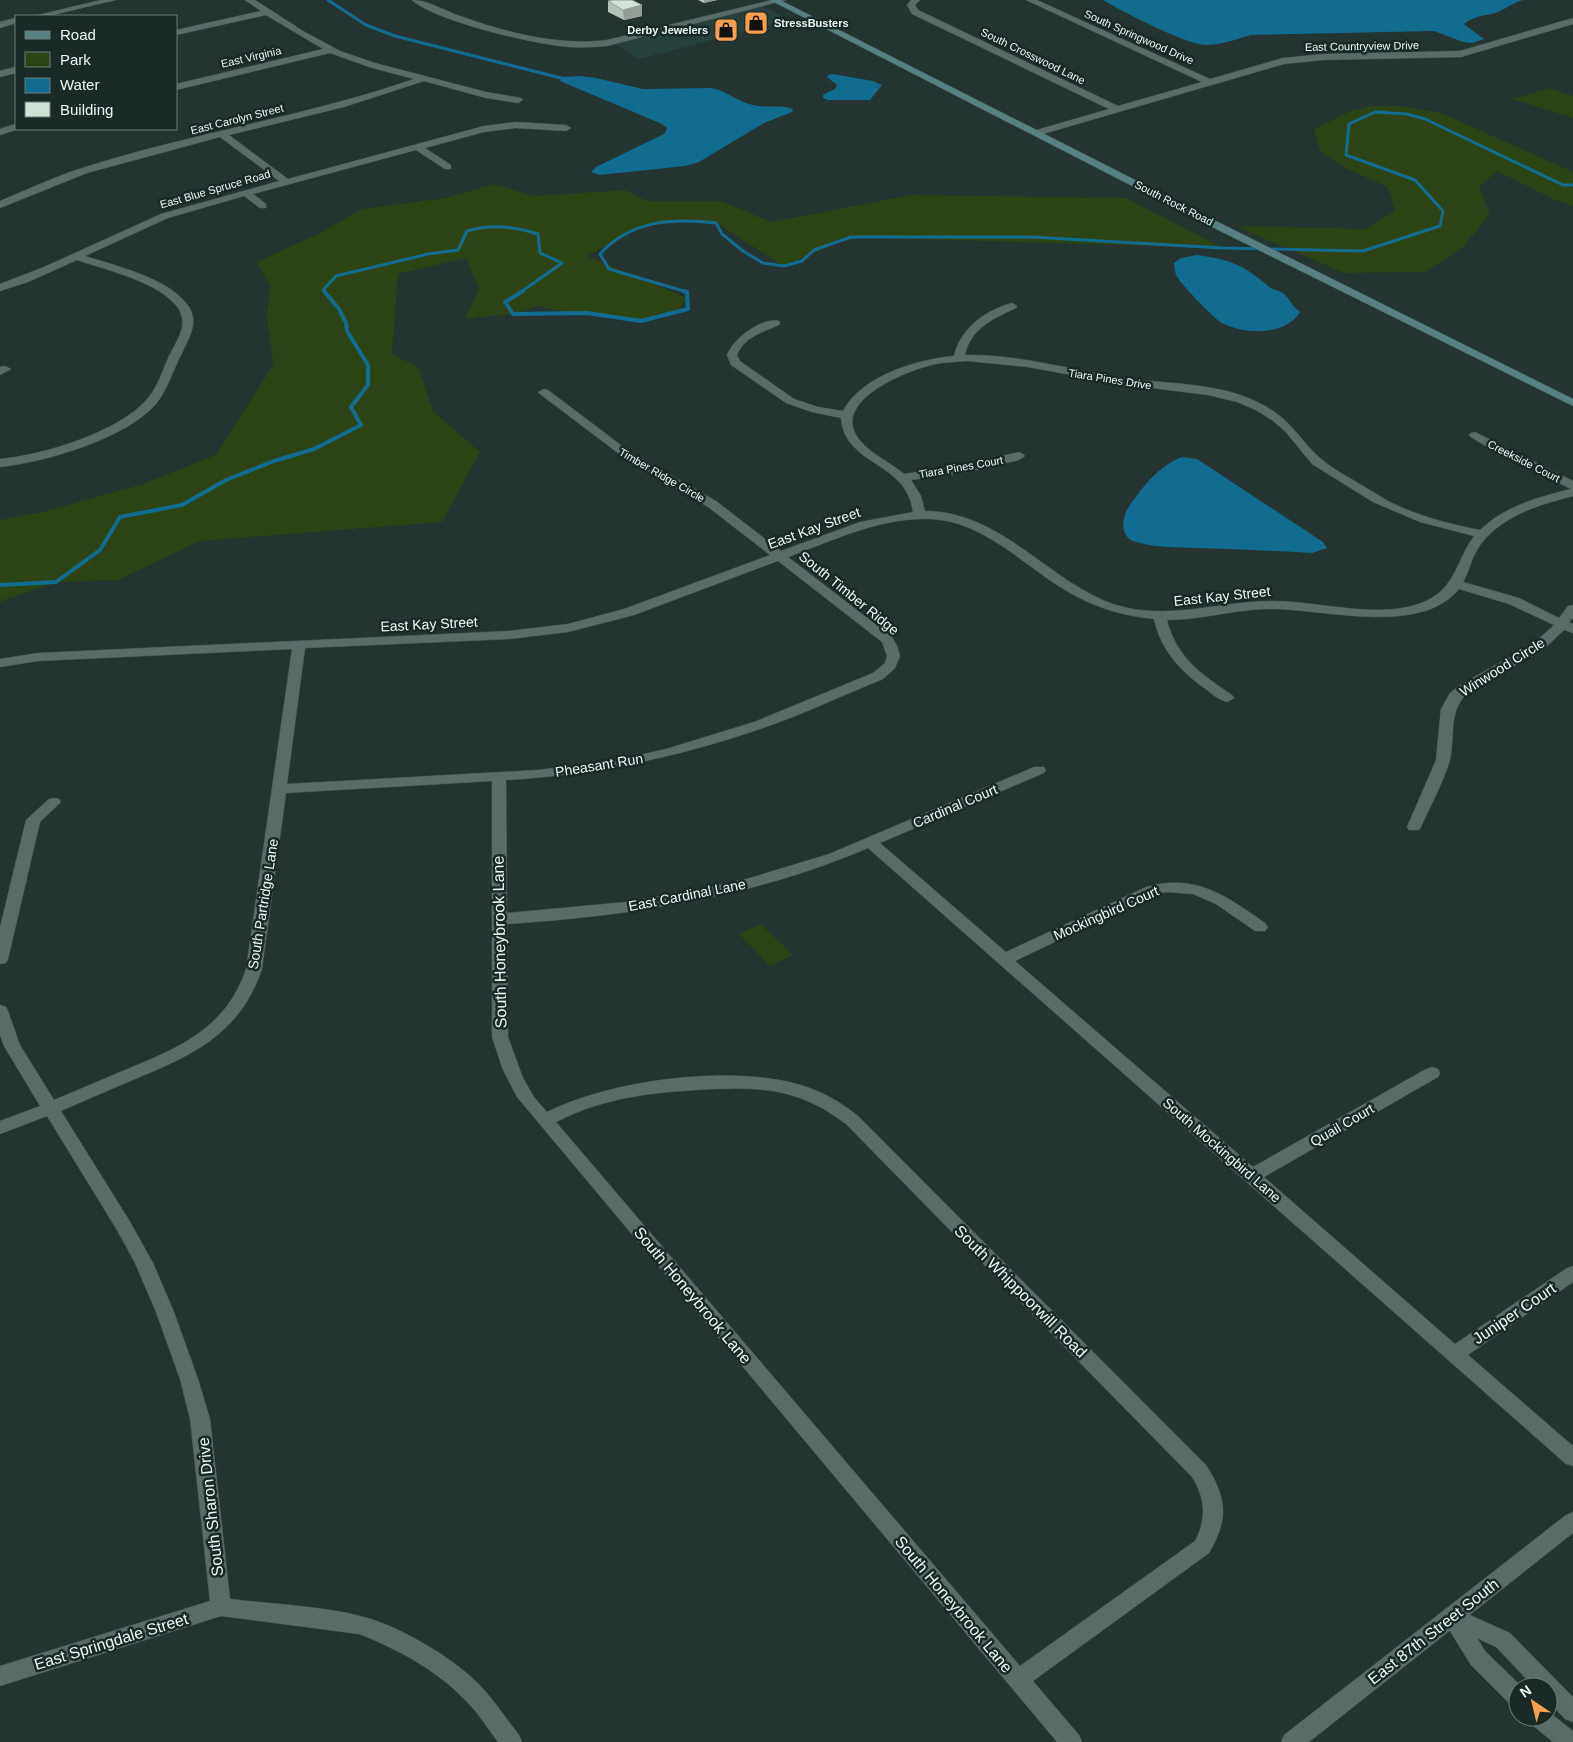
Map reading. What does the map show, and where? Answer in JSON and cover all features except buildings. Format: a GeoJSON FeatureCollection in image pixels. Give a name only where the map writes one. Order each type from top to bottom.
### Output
{"type":"FeatureCollection","features":[{"type":"Feature","properties":{"kind":"main road","name":"South Rock Road"},"geometry":{"type":"LineString","coordinates":[[777,0],[1212,223],[1573,403]]}},
{"type":"Feature","properties":{"kind":"street"},"geometry":{"type":"LineString","coordinates":[[43,15],[112,0]]}},
{"type":"Feature","properties":{"kind":"street"},"geometry":{"type":"LineString","coordinates":[[249,0],[330,50],[353,59],[496,97],[518,100]]}},
{"type":"Feature","properties":{"kind":"street"},"geometry":{"type":"LineString","coordinates":[[416,0],[442,14],[463,22],[551,44],[578,46],[608,43],[777,0]]}},
{"type":"Feature","properties":{"kind":"street","name":"South Crosswood Lane"},"geometry":{"type":"LineString","coordinates":[[916,0],[911,5],[912,9],[1118,110]]}},
{"type":"Feature","properties":{"kind":"street","name":"South Springwood Drive"},"geometry":{"type":"LineString","coordinates":[[1030,0],[1211,82]]}},
{"type":"Feature","properties":{"kind":"street"},"geometry":{"type":"LineString","coordinates":[[178,33],[268,12]]}},
{"type":"Feature","properties":{"kind":"street"},"geometry":{"type":"LineString","coordinates":[[0,24],[15,21]]}},
{"type":"Feature","properties":{"kind":"street","name":"East Countryview Drive"},"geometry":{"type":"LineString","coordinates":[[1036,133],[1296,59],[1441,56],[1467,53],[1573,21]]}},
{"type":"Feature","properties":{"kind":"street","name":"East Virginia"},"geometry":{"type":"LineString","coordinates":[[178,87],[330,50]]}},
{"type":"Feature","properties":{"kind":"street"},"geometry":{"type":"LineString","coordinates":[[0,74],[15,70]]}},
{"type":"Feature","properties":{"kind":"street","name":"East Carolyn Street"},"geometry":{"type":"LineString","coordinates":[[0,206],[57,180],[83,171],[380,95],[425,78]]}},
{"type":"Feature","properties":{"kind":"street","name":"East Blue Spruce Road"},"geometry":{"type":"LineString","coordinates":[[0,288],[76,256],[161,216],[500,127],[534,125],[566,128]]}},
{"type":"Feature","properties":{"kind":"street"},"geometry":{"type":"LineString","coordinates":[[0,132],[15,126]]}},
{"type":"Feature","properties":{"kind":"street"},"geometry":{"type":"LineString","coordinates":[[222,134],[286,182]]}},
{"type":"Feature","properties":{"kind":"street"},"geometry":{"type":"LineString","coordinates":[[418,147],[448,167]]}},
{"type":"Feature","properties":{"kind":"street"},"geometry":{"type":"LineString","coordinates":[[246,193],[263,206]]}},
{"type":"Feature","properties":{"kind":"street"},"geometry":{"type":"LineString","coordinates":[[0,463],[26,460],[94,438],[127,421],[152,400],[187,332],[188,317],[183,306],[171,294],[158,286],[76,256]]}},
{"type":"Feature","properties":{"kind":"street"},"geometry":{"type":"LineString","coordinates":[[959,357],[960,347],[971,329],[979,322],[1012,306]]}},
{"type":"Feature","properties":{"kind":"street"},"geometry":{"type":"LineString","coordinates":[[775,324],[756,331],[738,343],[732,355],[734,363],[790,401],[816,410],[847,415],[847,427],[856,444],[903,478],[915,492],[920,514]]}},
{"type":"Feature","properties":{"kind":"street","name":"Tiara Pines Drive"},"geometry":{"type":"LineString","coordinates":[[847,415],[858,398],[881,381],[914,367],[959,357],[1004,359],[1060,372],[1220,394],[1255,404],[1289,429],[1305,450],[1331,472],[1390,507],[1433,523],[1482,534]]}},
{"type":"Feature","properties":{"kind":"street","name":"Timber Ridge Circle"},"geometry":{"type":"LineString","coordinates":[[544,392],[626,454],[712,504],[780,557]]}},
{"type":"Feature","properties":{"kind":"street","name":"Creekside Court"},"geometry":{"type":"LineString","coordinates":[[1475,435],[1496,448],[1573,486]]}},
{"type":"Feature","properties":{"kind":"street","name":"Tiara Pines Court"},"geometry":{"type":"LineString","coordinates":[[903,478],[968,468],[1019,456]]}},
{"type":"Feature","properties":{"kind":"street","name":"East Kay Street"},"geometry":{"type":"LineString","coordinates":[[0,663],[38,657],[509,635],[568,628],[650,606],[864,525],[886,519],[920,514],[953,518],[981,527],[1077,593],[1125,612],[1180,616],[1258,605],[1314,607],[1362,613],[1401,611],[1432,603],[1457,584],[1472,547],[1482,534],[1495,523],[1527,505],[1573,492]]}},
{"type":"Feature","properties":{"kind":"street","name":"South Timber Ridge"},"geometry":{"type":"LineString","coordinates":[[780,557],[887,640],[894,656]]}},
{"type":"Feature","properties":{"kind":"street"},"geometry":{"type":"LineString","coordinates":[[1457,584],[1514,601],[1568,625]]}},
{"type":"Feature","properties":{"kind":"street","name":"Winwood Circle"},"geometry":{"type":"LineString","coordinates":[[1414,827],[1443,760],[1448,709],[1455,696],[1465,688],[1538,647],[1555,632],[1568,625],[1573,609]]}},
{"type":"Feature","properties":{"kind":"street"},"geometry":{"type":"LineString","coordinates":[[1160,616],[1162,629],[1173,653],[1200,680],[1227,698]]}},
{"type":"Feature","properties":{"kind":"street","name":"South Partridge Lane"},"geometry":{"type":"LineString","coordinates":[[0,1128],[50,1109],[187,1049],[218,1026],[241,1001],[254,969],[299,645]]}},
{"type":"Feature","properties":{"kind":"street","name":"Pheasant Run"},"geometry":{"type":"LineString","coordinates":[[280,789],[499,777],[595,767],[669,753],[759,725],[878,676],[887,670],[894,656]]}},
{"type":"Feature","properties":{"kind":"street","name":"Cardinal Court"},"geometry":{"type":"LineString","coordinates":[[870,842],[1040,770]]}},
{"type":"Feature","properties":{"kind":"street","name":"South Honeybrook Lane"},"geometry":{"type":"LineString","coordinates":[[499,777],[500,1037],[506,1061],[516,1081],[528,1101],[1071,1742]]}},
{"type":"Feature","properties":{"kind":"street"},"geometry":{"type":"LineString","coordinates":[[0,959],[33,820],[54,802]]}},
{"type":"Feature","properties":{"kind":"street","name":"East Cardinal Lane"},"geometry":{"type":"LineString","coordinates":[[499,920],[553,917],[602,911],[708,892],[804,868],[870,842]]}},
{"type":"Feature","properties":{"kind":"street","name":"South Mockingbird Lane"},"geometry":{"type":"LineString","coordinates":[[870,842],[1573,1458]]}},
{"type":"Feature","properties":{"kind":"street","name":"Mockingbird Court"},"geometry":{"type":"LineString","coordinates":[[1005,959],[1161,887],[1183,886],[1210,894],[1260,927]]}},
{"type":"Feature","properties":{"kind":"street","name":"South Sharon Drive"},"geometry":{"type":"LineString","coordinates":[[0,1010],[12,1046],[144,1263],[165,1312],[189,1378],[200,1420],[221,1607]]}},
{"type":"Feature","properties":{"kind":"street","name":"Quail Court"},"geometry":{"type":"LineString","coordinates":[[1252,1176],[1432,1073]]}},
{"type":"Feature","properties":{"kind":"street","name":"South Whippoorwill Road"},"geometry":{"type":"LineString","coordinates":[[545,1120],[591,1099],[627,1089],[708,1082],[749,1081],[772,1083],[812,1094],[828,1102],[852,1120],[1199,1472],[1210,1490],[1214,1510],[1212,1530],[1202,1547],[1018,1680]]}},
{"type":"Feature","properties":{"kind":"street","name":"Juniper Court"},"geometry":{"type":"LineString","coordinates":[[1455,1354],[1573,1273]]}},
{"type":"Feature","properties":{"kind":"street","name":"East 87th Street South"},"geometry":{"type":"LineString","coordinates":[[1292,1742],[1573,1521]]}},
{"type":"Feature","properties":{"kind":"street"},"geometry":{"type":"LineString","coordinates":[[221,1607],[360,1625],[388,1636],[416,1650],[455,1677],[485,1706],[511,1742]]}},
{"type":"Feature","properties":{"kind":"street","name":"East Springdale Street"},"geometry":{"type":"LineString","coordinates":[[0,1676],[221,1607]]}},
{"type":"Feature","properties":{"kind":"street"},"geometry":{"type":"LineString","coordinates":[[1452,1616],[1478,1658],[1508,1687]]}},
{"type":"Feature","properties":{"kind":"street"},"geometry":{"type":"LineString","coordinates":[[1452,1616],[1503,1640],[1573,1712]]}},
{"type":"Feature","properties":{"kind":"street"},"geometry":{"type":"LineString","coordinates":[[1551,1727],[1564,1738],[1573,1742]]}},
{"type":"Feature","properties":{"kind":"shaded area"},"geometry":{"type":"Polygon","coordinates":[[[763,6],[790,20],[639,59],[614,44],[763,6]]]}},
{"type":"Feature","properties":{"kind":"green space"},"geometry":{"type":"Polygon","coordinates":[[[1550,88],[1573,96],[1573,118],[1512,99],[1550,88]]]}},
{"type":"Feature","properties":{"kind":"green space"},"geometry":{"type":"Polygon","coordinates":[[[1370,106],[1400,106],[1441,113],[1573,172],[1573,206],[1553,199],[1497,171],[1479,187],[1490,214],[1462,248],[1425,272],[1344,273],[1236,226],[1366,229],[1395,211],[1388,187],[1345,168],[1320,151],[1314,129],[1349,112],[1370,106]]]}},
{"type":"Feature","properties":{"kind":"green space"},"geometry":{"type":"Polygon","coordinates":[[[493,184],[535,196],[625,190],[647,201],[721,201],[772,222],[911,195],[1126,198],[1223,248],[851,237],[784,266],[716,223],[692,220],[644,226],[587,256],[687,298],[677,312],[641,321],[569,313],[538,306],[513,314],[465,319],[479,289],[466,258],[398,274],[392,354],[418,367],[433,411],[480,452],[442,522],[200,541],[118,580],[56,582],[0,602],[0,520],[43,512],[143,484],[216,455],[273,365],[267,313],[270,286],[257,262],[320,233],[362,209],[446,198],[493,184]]]}},
{"type":"Feature","properties":{"kind":"green space"},"geometry":{"type":"Polygon","coordinates":[[[761,924],[793,955],[770,966],[739,934],[761,924]]]}},
{"type":"Feature","properties":{"kind":"water"},"geometry":{"type":"Polygon","coordinates":[[[1103,0],[1524,0],[1497,12],[1474,18],[1464,24],[1484,39],[1472,43],[1463,42],[1434,31],[1251,35],[1223,43],[1206,45],[1197,44],[1170,34],[1103,0]]]}},
{"type":"Feature","properties":{"kind":"water"},"geometry":{"type":"Polygon","coordinates":[[[832,74],[873,81],[882,85],[870,100],[828,100],[823,98],[823,95],[835,89],[837,85],[827,77],[832,74]]]}},
{"type":"Feature","properties":{"kind":"water"},"geometry":{"type":"Polygon","coordinates":[[[580,76],[643,89],[711,88],[755,105],[793,109],[792,112],[764,123],[699,162],[685,166],[599,175],[591,172],[596,167],[664,134],[667,128],[662,124],[560,81],[562,77],[580,76]]]}},
{"type":"Feature","properties":{"kind":"water"},"geometry":{"type":"Polygon","coordinates":[[[1197,255],[1228,261],[1243,268],[1270,287],[1283,293],[1300,312],[1285,326],[1264,331],[1242,330],[1222,323],[1197,300],[1176,275],[1174,263],[1181,258],[1197,255]]]}},
{"type":"Feature","properties":{"kind":"water"},"geometry":{"type":"Polygon","coordinates":[[[1182,457],[1197,459],[1323,542],[1327,548],[1312,553],[1165,547],[1133,541],[1124,530],[1123,524],[1127,509],[1141,490],[1159,471],[1182,457]]]}},
{"type":"Feature","properties":{"kind":"waterway"},"geometry":{"type":"LineString","coordinates":[[328,0],[366,25],[395,36],[561,78]]}},
{"type":"Feature","properties":{"kind":"waterway"},"geometry":{"type":"LineString","coordinates":[[687,292],[609,269],[600,254],[625,234],[639,228],[654,224],[684,221],[716,223],[722,234],[743,251],[763,263],[784,266],[802,261],[814,250],[851,237],[1032,237],[1223,248],[1363,251],[1440,226],[1443,211],[1415,180],[1346,155],[1349,124],[1375,112],[1407,114],[1425,119],[1563,185],[1573,185]]}},
{"type":"Feature","properties":{"kind":"waterway"},"geometry":{"type":"LineString","coordinates":[[324,291],[336,276],[428,254],[458,250],[467,231],[494,227],[520,229],[538,234],[540,253],[562,263],[521,292]]}},
{"type":"Feature","properties":{"kind":"waterway"},"geometry":{"type":"LineString","coordinates":[[0,585],[56,582],[100,550],[120,517],[182,505],[226,480],[274,461],[314,449],[361,425],[351,407],[368,385],[368,365],[347,331],[346,323],[339,309],[324,291]]}},
{"type":"Feature","properties":{"kind":"waterway"},"geometry":{"type":"LineString","coordinates":[[523,291],[505,302],[513,314],[587,313],[641,321],[688,309],[687,292]]}},
{"type":"Feature","properties":{"kind":"waterway"},"geometry":{"type":"LineString","coordinates":[[683,291],[687,292]]}},
{"type":"Feature","properties":{"kind":"place","name":"StressBusters"},"geometry":{"type":"Point","coordinates":[756,23]}},
{"type":"Feature","properties":{"kind":"place","name":"Derby Jewelers"},"geometry":{"type":"Point","coordinates":[726,30]}}]}
